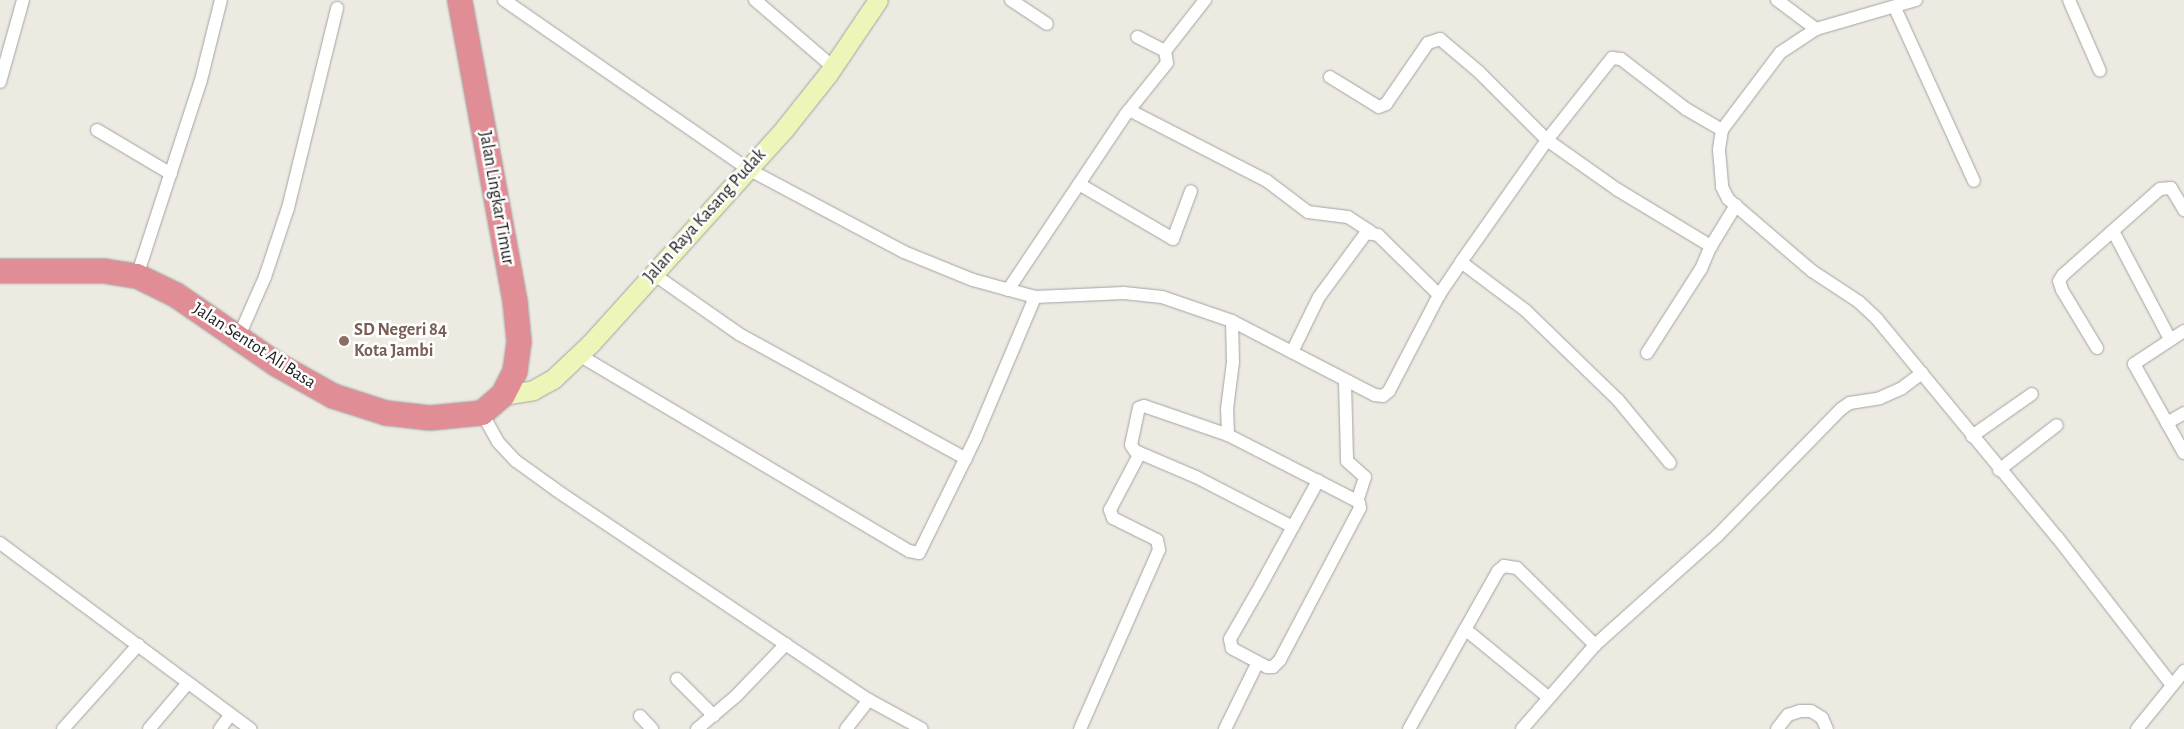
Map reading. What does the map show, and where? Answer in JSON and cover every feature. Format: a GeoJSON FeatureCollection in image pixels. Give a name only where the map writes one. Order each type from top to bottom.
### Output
{"type":"FeatureCollection","features":[{"type":"Feature","properties":{"kind":"highway","name":"Jalan Lingkar Timur"},"geometry":{"type":"LineString","coordinates":[[460,0],[515,301],[519,341],[515,371],[502,395]]}},
{"type":"Feature","properties":{"kind":"highway","name":"Jalan Sentot Ali Basa"},"geometry":{"type":"LineString","coordinates":[[0,271],[104,271],[137,276],[176,295],[239,336],[276,364],[333,396],[386,413],[430,418],[482,413]]}},
{"type":"Feature","properties":{"kind":"highway"},"geometry":{"type":"LineString","coordinates":[[482,413],[502,395]]}},
{"type":"Feature","properties":{"kind":"street"},"geometry":{"type":"LineString","coordinates":[[0,82],[23,0]]}},
{"type":"Feature","properties":{"kind":"street"},"geometry":{"type":"LineString","coordinates":[[137,276],[171,174],[221,0]]}},
{"type":"Feature","properties":{"kind":"street"},"geometry":{"type":"LineString","coordinates":[[504,0],[748,169],[904,252],[974,280],[1035,297],[1124,293],[1162,297],[1232,321],[1345,382],[1375,395],[1383,396],[1389,391],[1439,295],[1461,262],[1547,140],[1612,58],[1621,59],[1686,109],[1722,130]]}},
{"type":"Feature","properties":{"kind":"street"},"geometry":{"type":"LineString","coordinates":[[755,0],[833,66]]}},
{"type":"Feature","properties":{"kind":"street","name":"Jalan Raya Kasang Pudak"},"geometry":{"type":"LineString","coordinates":[[502,395],[533,390],[552,379],[579,355],[748,169],[833,66],[878,0]]}},
{"type":"Feature","properties":{"kind":"street"},"geometry":{"type":"LineString","coordinates":[[1011,0],[1047,24]]}},
{"type":"Feature","properties":{"kind":"street"},"geometry":{"type":"LineString","coordinates":[[1008,290],[1129,110],[1167,63],[1165,52],[1205,0]]}},
{"type":"Feature","properties":{"kind":"street"},"geometry":{"type":"LineString","coordinates":[[1777,0],[1816,30]]}},
{"type":"Feature","properties":{"kind":"street"},"geometry":{"type":"LineString","coordinates":[[1916,0],[1895,8],[1816,30],[1780,53],[1722,130],[1719,150],[1722,187],[1736,205],[1812,271],[1859,302],[1922,373],[2057,537],[2172,684]]}},
{"type":"Feature","properties":{"kind":"street"},"geometry":{"type":"LineString","coordinates":[[2069,0],[2100,71]]}},
{"type":"Feature","properties":{"kind":"street"},"geometry":{"type":"LineString","coordinates":[[239,336],[265,277],[286,215],[337,8]]}},
{"type":"Feature","properties":{"kind":"street"},"geometry":{"type":"LineString","coordinates":[[1895,8],[1974,181]]}},
{"type":"Feature","properties":{"kind":"street"},"geometry":{"type":"LineString","coordinates":[[1137,37],[1165,52]]}},
{"type":"Feature","properties":{"kind":"street"},"geometry":{"type":"LineString","coordinates":[[1330,77],[1379,107],[1386,104],[1428,43],[1440,39],[1479,72],[1547,140],[1618,190],[1711,246]]}},
{"type":"Feature","properties":{"kind":"street"},"geometry":{"type":"LineString","coordinates":[[1129,110],[1267,181],[1308,212],[1348,216],[1378,235],[1439,295]]}},
{"type":"Feature","properties":{"kind":"street"},"geometry":{"type":"LineString","coordinates":[[97,130],[171,174]]}},
{"type":"Feature","properties":{"kind":"street"},"geometry":{"type":"LineString","coordinates":[[1079,184],[1172,240],[1191,191]]}},
{"type":"Feature","properties":{"kind":"street"},"geometry":{"type":"LineString","coordinates":[[2097,348],[2059,281],[2160,189],[2171,188],[2184,210]]}},
{"type":"Feature","properties":{"kind":"street"},"geometry":{"type":"LineString","coordinates":[[1647,353],[1701,269],[1711,246],[1736,205]]}},
{"type":"Feature","properties":{"kind":"street"},"geometry":{"type":"LineString","coordinates":[[2113,230],[2170,339]]}},
{"type":"Feature","properties":{"kind":"street"},"geometry":{"type":"LineString","coordinates":[[1292,352],[1319,298],[1366,233],[1371,232]]}},
{"type":"Feature","properties":{"kind":"street"},"geometry":{"type":"LineString","coordinates":[[1461,262],[1524,310],[1618,400],[1670,462]]}},
{"type":"Feature","properties":{"kind":"street"},"geometry":{"type":"LineString","coordinates":[[652,274],[739,334],[966,459]]}},
{"type":"Feature","properties":{"kind":"street"},"geometry":{"type":"LineString","coordinates":[[579,355],[915,553],[922,550],[966,459],[1035,297]]}},
{"type":"Feature","properties":{"kind":"street"},"geometry":{"type":"LineString","coordinates":[[1228,435],[1227,409],[1233,362],[1232,321]]}},
{"type":"Feature","properties":{"kind":"street"},"geometry":{"type":"LineString","coordinates":[[2184,331],[2134,364],[2184,453]]}},
{"type":"Feature","properties":{"kind":"street"},"geometry":{"type":"LineString","coordinates":[[1522,729],[1595,645],[1718,536],[1841,409],[1850,403],[1880,398],[1902,388],[1922,373]]}},
{"type":"Feature","properties":{"kind":"street"},"geometry":{"type":"LineString","coordinates":[[1318,481],[1230,639],[1232,648],[1258,664],[1273,667],[1280,660],[1360,508],[1357,501],[1364,476],[1347,461],[1345,382]]}},
{"type":"Feature","properties":{"kind":"street"},"geometry":{"type":"LineString","coordinates":[[1972,436],[2032,394]]}},
{"type":"Feature","properties":{"kind":"street"},"geometry":{"type":"LineString","coordinates":[[1293,527],[1196,477],[1140,452],[1131,445],[1139,408],[1144,406],[1228,435],[1357,501]]}},
{"type":"Feature","properties":{"kind":"street"},"geometry":{"type":"LineString","coordinates":[[482,413],[498,442],[516,461],[869,700],[922,729]]}},
{"type":"Feature","properties":{"kind":"street"},"geometry":{"type":"LineString","coordinates":[[2167,423],[2184,413]]}},
{"type":"Feature","properties":{"kind":"street"},"geometry":{"type":"LineString","coordinates":[[2000,470],[2057,425]]}},
{"type":"Feature","properties":{"kind":"street"},"geometry":{"type":"LineString","coordinates":[[1080,729],[1159,550],[1157,540],[1113,518],[1110,510],[1140,452]]}},
{"type":"Feature","properties":{"kind":"street"},"geometry":{"type":"LineString","coordinates":[[0,543],[250,729]]}},
{"type":"Feature","properties":{"kind":"street"},"geometry":{"type":"LineString","coordinates":[[1409,729],[1498,571],[1510,565],[1549,598],[1595,645]]}},
{"type":"Feature","properties":{"kind":"street"},"geometry":{"type":"LineString","coordinates":[[1466,629],[1548,697]]}},
{"type":"Feature","properties":{"kind":"street"},"geometry":{"type":"LineString","coordinates":[[697,729],[714,716],[786,644]]}},
{"type":"Feature","properties":{"kind":"street"},"geometry":{"type":"LineString","coordinates":[[63,729],[138,645]]}},
{"type":"Feature","properties":{"kind":"street"},"geometry":{"type":"LineString","coordinates":[[1226,729],[1258,664]]}},
{"type":"Feature","properties":{"kind":"street"},"geometry":{"type":"LineString","coordinates":[[2137,729],[2184,671]]}},
{"type":"Feature","properties":{"kind":"street"},"geometry":{"type":"LineString","coordinates":[[677,679],[714,716]]}},
{"type":"Feature","properties":{"kind":"street"},"geometry":{"type":"LineString","coordinates":[[149,729],[188,684]]}},
{"type":"Feature","properties":{"kind":"street"},"geometry":{"type":"LineString","coordinates":[[846,729],[869,700]]}},
{"type":"Feature","properties":{"kind":"street"},"geometry":{"type":"LineString","coordinates":[[1778,729],[1788,715],[1800,711],[1811,711],[1822,718],[1827,729]]}},
{"type":"Feature","properties":{"kind":"street"},"geometry":{"type":"LineString","coordinates":[[220,729],[230,715]]}},
{"type":"Feature","properties":{"kind":"street"},"geometry":{"type":"LineString","coordinates":[[640,716],[652,729]]}},
{"type":"Feature","properties":{"kind":"place","name":"SD Negeri 84 Kota Jambi"},"geometry":{"type":"Point","coordinates":[344,341]}}]}
